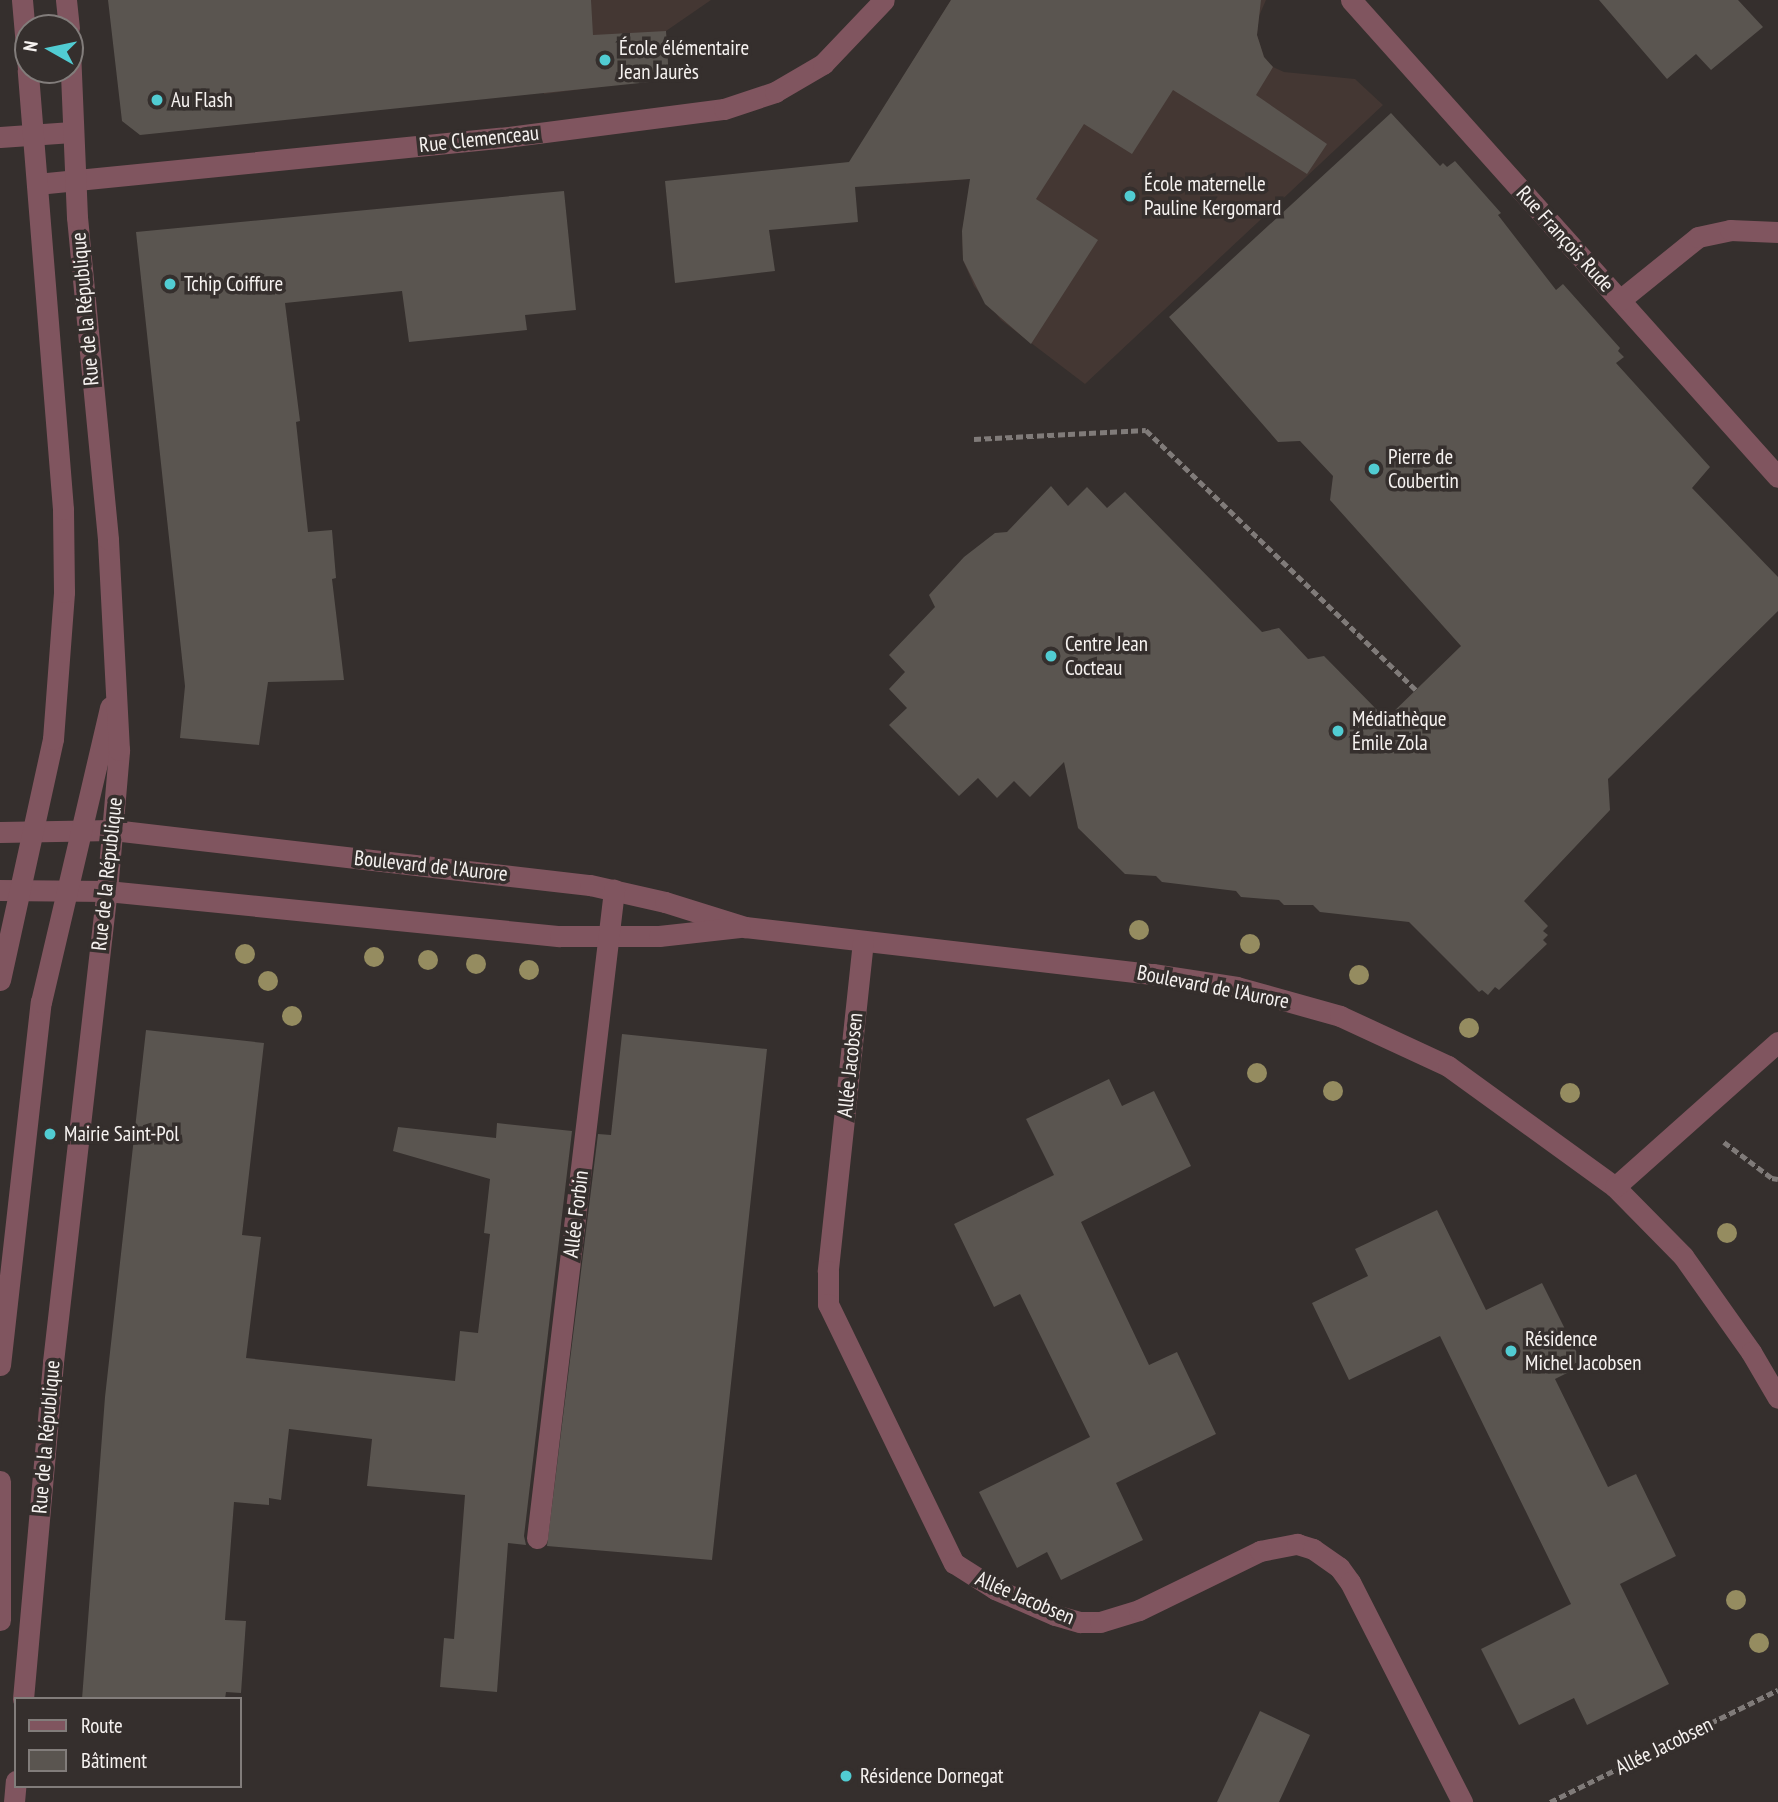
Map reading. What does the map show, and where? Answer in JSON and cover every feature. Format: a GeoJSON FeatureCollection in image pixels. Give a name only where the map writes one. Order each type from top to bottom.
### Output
{"type":"FeatureCollection","features":[{"type":"Feature","properties":{"kind":"street","name":"Rue Clemenceau"},"geometry":{"type":"LineString","coordinates":[[37,184],[500,138],[724,109],[775,92],[823,64],[884,0]]}},
{"type":"Feature","properties":{"kind":"street","name":"Rue François Rude"},"geometry":{"type":"LineString","coordinates":[[1351,0],[1778,477]]}},
{"type":"Feature","properties":{"kind":"street","name":"Rue de la République"},"geometry":{"type":"LineString","coordinates":[[0,981],[9,890],[32,831],[53,739],[64,565],[63,509],[29,84]]}},
{"type":"Feature","properties":{"kind":"street","name":"Rue de la République"},"geometry":{"type":"LineString","coordinates":[[23,1697],[53,1362],[107,891],[119,750],[108,539],[74,180],[71,84]]}},
{"type":"Feature","properties":{"kind":"street"},"geometry":{"type":"LineString","coordinates":[[0,137],[72,132]]}},
{"type":"Feature","properties":{"kind":"street"},"geometry":{"type":"LineString","coordinates":[[1620,300],[1698,237],[1730,230],[1778,232]]}},
{"type":"Feature","properties":{"kind":"street"},"geometry":{"type":"LineString","coordinates":[[0,1365],[41,1003],[115,685]]}},
{"type":"Feature","properties":{"kind":"street","name":"Boulevard de l'Aurore"},"geometry":{"type":"LineString","coordinates":[[0,832],[113,831],[528,877],[614,890],[677,905],[745,927],[1154,974],[1237,987],[1340,1016],[1448,1066],[1615,1186],[1683,1256],[1751,1352],[1778,1398]]}},
{"type":"Feature","properties":{"kind":"street","name":"Boulevard de l'Aurore"},"geometry":{"type":"LineString","coordinates":[[9,890],[107,891],[560,936],[685,935],[745,927]]}},
{"type":"Feature","properties":{"kind":"street","name":"Allée Forbin"},"geometry":{"type":"LineString","coordinates":[[537,1538],[614,890]]}},
{"type":"Feature","properties":{"kind":"street","name":"Allée Jacobsen"},"geometry":{"type":"LineString","coordinates":[[863,941],[828,1271],[829,1310],[954,1563],[978,1581],[1055,1615],[1080,1622],[1100,1622],[1139,1610],[1273,1546],[1297,1544],[1313,1549],[1339,1567],[1350,1582],[1462,1802]]}},
{"type":"Feature","properties":{"kind":"street"},"geometry":{"type":"LineString","coordinates":[[1615,1186],[1778,1042]]}},
{"type":"Feature","properties":{"kind":"street"},"geometry":{"type":"LineString","coordinates":[[0,1481],[0,1620]]}},
{"type":"Feature","properties":{"kind":"path"},"geometry":{"type":"LineString","coordinates":[[975,439],[1146,430],[1416,690]]}},
{"type":"Feature","properties":{"kind":"path"},"geometry":{"type":"LineString","coordinates":[[1695,1116],[1737,1155],[1772,1178],[1778,1179]]}},
{"type":"Feature","properties":{"kind":"path","name":"Allée Jacobsen"},"geometry":{"type":"LineString","coordinates":[[1550,1802],[1778,1690]]}},
{"type":"Feature","properties":{"kind":"shaded area","name":"École élémentaire Jean Jaurès"},"geometry":{"type":"Polygon","coordinates":[[[539,0],[711,0],[666,31],[669,78],[544,94],[539,0]]]}},
{"type":"Feature","properties":{"kind":"shaded area","name":"École maternelle Pauline Kergomard"},"geometry":{"type":"Polygon","coordinates":[[[951,0],[1266,0],[1259,16],[1257,35],[1264,57],[1273,67],[1284,72],[1355,79],[1383,105],[1085,384],[1001,320],[974,286],[963,260],[962,231],[973,174],[968,179],[906,184],[901,142],[874,123],[951,0]]]}},
{"type":"Feature","properties":{"kind":"building"},"geometry":{"type":"Polygon","coordinates":[[[108,0],[591,0],[593,35],[666,31],[669,80],[140,135],[122,121],[108,0]]]}},
{"type":"Feature","properties":{"kind":"building","name":"École maternelle Pauline Kergomard"},"geometry":{"type":"Polygon","coordinates":[[[951,0],[1261,0],[1257,35],[1264,57],[1273,67],[1256,95],[1327,144],[1307,174],[1173,90],[1132,154],[1084,124],[1036,199],[1098,240],[1031,344],[985,304],[963,260],[962,231],[970,179],[855,187],[858,222],[769,230],[775,271],[675,283],[665,181],[849,162],[951,0]]]}},
{"type":"Feature","properties":{"kind":"building"},"geometry":{"type":"Polygon","coordinates":[[[1599,0],[1738,0],[1763,27],[1711,70],[1696,54],[1667,79],[1599,0]]]}},
{"type":"Feature","properties":{"kind":"building"},"geometry":{"type":"Polygon","coordinates":[[[1391,113],[1440,166],[1443,163],[1447,167],[1455,161],[1501,213],[1498,215],[1556,290],[1563,284],[1620,348],[1618,351],[1624,357],[1616,363],[1710,467],[1692,488],[1778,577],[1778,611],[1608,779],[1610,810],[1524,901],[1548,926],[1543,931],[1548,935],[1543,940],[1547,944],[1499,990],[1495,987],[1488,995],[1482,990],[1479,992],[1409,922],[1320,912],[1313,905],[1284,905],[1279,900],[1241,897],[1236,891],[1162,882],[1156,876],[1125,874],[1078,828],[1064,762],[1030,797],[1014,781],[997,798],[978,778],[959,796],[889,725],[907,708],[889,689],[905,672],[889,655],[935,607],[929,595],[964,557],[995,533],[1007,532],[1051,486],[1068,506],[1087,487],[1107,508],[1125,492],[1262,632],[1279,628],[1308,659],[1324,656],[1386,719],[1461,646],[1330,500],[1333,476],[1300,441],[1278,442],[1169,317],[1391,113]]]}},
{"type":"Feature","properties":{"kind":"building"},"geometry":{"type":"Polygon","coordinates":[[[564,191],[576,310],[525,315],[527,330],[409,342],[402,291],[285,303],[300,421],[296,422],[308,532],[332,530],[336,578],[332,579],[344,680],[268,682],[259,745],[180,738],[185,686],[136,232],[564,191]]]}},
{"type":"Feature","properties":{"kind":"building"},"geometry":{"type":"Polygon","coordinates":[[[146,1030],[264,1043],[242,1235],[261,1237],[246,1358],[455,1381],[460,1331],[478,1333],[490,1234],[484,1233],[490,1179],[393,1151],[398,1127],[496,1138],[497,1123],[572,1131],[524,1536],[526,1545],[508,1543],[497,1692],[440,1687],[444,1638],[454,1639],[465,1495],[367,1486],[372,1439],[289,1429],[281,1500],[269,1498],[269,1505],[234,1502],[225,1620],[246,1621],[241,1693],[226,1692],[225,1697],[82,1697],[105,1397],[146,1030]]]}},
{"type":"Feature","properties":{"kind":"building"},"geometry":{"type":"Polygon","coordinates":[[[622,1034],[767,1049],[712,1560],[547,1546],[598,1134],[611,1135],[622,1034]]]}},
{"type":"Feature","properties":{"kind":"building"},"geometry":{"type":"Polygon","coordinates":[[[1109,1079],[1122,1106],[1154,1091],[1191,1166],[1081,1222],[1149,1365],[1177,1352],[1216,1434],[1116,1483],[1143,1540],[1061,1580],[1047,1552],[1017,1568],[979,1492],[1090,1437],[1020,1294],[994,1307],[954,1224],[1054,1175],[1026,1119],[1109,1079]]]}},
{"type":"Feature","properties":{"kind":"building"},"geometry":{"type":"Polygon","coordinates":[[[1437,1210],[1486,1310],[1542,1283],[1583,1365],[1555,1379],[1608,1487],[1636,1474],[1676,1556],[1620,1584],[1669,1684],[1587,1725],[1574,1698],[1519,1725],[1481,1649],[1571,1604],[1440,1336],[1349,1380],[1312,1303],[1368,1276],[1355,1249],[1437,1210]]]}},
{"type":"Feature","properties":{"kind":"building"},"geometry":{"type":"Polygon","coordinates":[[[1260,1711],[1310,1735],[1279,1802],[1217,1802],[1260,1711]]]}},
{"type":"Feature","properties":{"kind":"place","name":"École élémentaire Jean Jaurès"},"geometry":{"type":"Point","coordinates":[605,60]}},
{"type":"Feature","properties":{"kind":"place","name":"Au Flash"},"geometry":{"type":"Point","coordinates":[157,100]}},
{"type":"Feature","properties":{"kind":"place","name":"École maternelle Pauline Kergomard"},"geometry":{"type":"Point","coordinates":[1130,196]}},
{"type":"Feature","properties":{"kind":"place","name":"Tchip Coiffure"},"geometry":{"type":"Point","coordinates":[170,284]}},
{"type":"Feature","properties":{"kind":"place","name":"Pierre de Coubertin"},"geometry":{"type":"Point","coordinates":[1374,469]}},
{"type":"Feature","properties":{"kind":"place","name":"Centre Jean Cocteau"},"geometry":{"type":"Point","coordinates":[1051,656]}},
{"type":"Feature","properties":{"kind":"place","name":"Médiathèque Émile Zola"},"geometry":{"type":"Point","coordinates":[1338,731]}},
{"type":"Feature","properties":{"kind":"place","name":"Mairie Saint-Pol"},"geometry":{"type":"Point","coordinates":[50,1134]}},
{"type":"Feature","properties":{"kind":"place","name":"Résidence Michel Jacobsen"},"geometry":{"type":"Point","coordinates":[1511,1351]}},
{"type":"Feature","properties":{"kind":"place","name":"Résidence Dornegat"},"geometry":{"type":"Point","coordinates":[846,1776]}}]}
